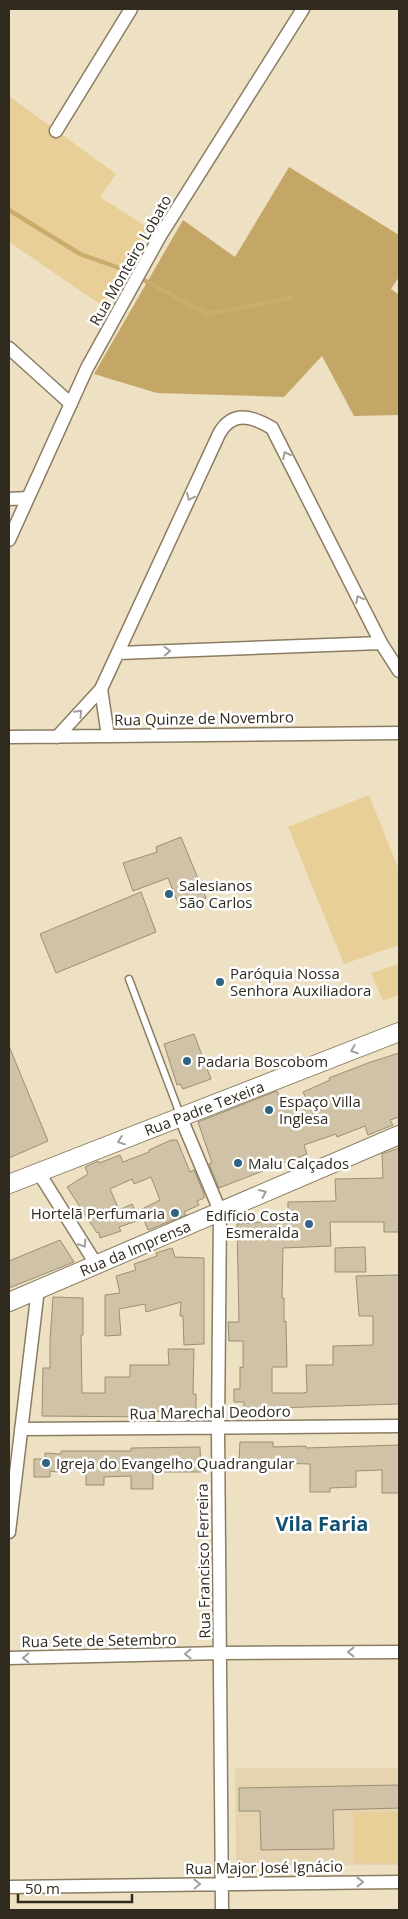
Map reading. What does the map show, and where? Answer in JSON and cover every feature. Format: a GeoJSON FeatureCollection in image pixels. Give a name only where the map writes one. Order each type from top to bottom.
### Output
{"type":"FeatureCollection","features":[{"type":"Feature","properties":{"kind":"main road","name":"Rua Padre Texeira"},"geometry":{"type":"LineString","coordinates":[[9,1184],[399,1032]]}},
{"type":"Feature","properties":{"kind":"main road","name":"Rua da Imprensa"},"geometry":{"type":"LineString","coordinates":[[9,1302],[399,1136]]}},
{"type":"Feature","properties":{"kind":"street"},"geometry":{"type":"LineString","coordinates":[[56,131],[132,9]]}},
{"type":"Feature","properties":{"kind":"street","name":"Rua Monteiro Lobato"},"geometry":{"type":"LineString","coordinates":[[9,540],[87,368],[160,236],[303,9]]}},
{"type":"Feature","properties":{"kind":"street"},"geometry":{"type":"LineString","coordinates":[[9,348],[71,404]]}},
{"type":"Feature","properties":{"kind":"street"},"geometry":{"type":"LineString","coordinates":[[57,737],[101,689],[219,434],[224,425],[234,418],[261,421],[272,428],[382,643],[399,671]]}},
{"type":"Feature","properties":{"kind":"street"},"geometry":{"type":"LineString","coordinates":[[9,498],[28,498]]}},
{"type":"Feature","properties":{"kind":"street"},"geometry":{"type":"LineString","coordinates":[[118,654],[382,643]]}},
{"type":"Feature","properties":{"kind":"street"},"geometry":{"type":"LineString","coordinates":[[101,689],[108,736]]}},
{"type":"Feature","properties":{"kind":"street","name":"Rua Quinze de Novembro"},"geometry":{"type":"LineString","coordinates":[[9,737],[399,733]]}},
{"type":"Feature","properties":{"kind":"street"},"geometry":{"type":"LineString","coordinates":[[181,1118],[220,1211]]}},
{"type":"Feature","properties":{"kind":"street"},"geometry":{"type":"LineString","coordinates":[[39,1173],[96,1264]]}},
{"type":"Feature","properties":{"kind":"street","name":"Rua Francisco Ferreira"},"geometry":{"type":"LineString","coordinates":[[220,1211],[218,1429],[222,1910]]}},
{"type":"Feature","properties":{"kind":"street"},"geometry":{"type":"LineString","coordinates":[[9,1532],[38,1289]]}},
{"type":"Feature","properties":{"kind":"street","name":"Rua Marechal Deodoro"},"geometry":{"type":"LineString","coordinates":[[20,1429],[218,1429],[399,1426]]}},
{"type":"Feature","properties":{"kind":"street","name":"Rua Sete de Setembro"},"geometry":{"type":"LineString","coordinates":[[9,1658],[399,1652]]}},
{"type":"Feature","properties":{"kind":"street","name":"Rua Major José Ignácio"},"geometry":{"type":"LineString","coordinates":[[9,1887],[399,1882]]}},
{"type":"Feature","properties":{"kind":"lane"},"geometry":{"type":"LineString","coordinates":[[129,979],[181,1118]]}},
{"type":"Feature","properties":{"kind":"shaded area"},"geometry":{"type":"Polygon","coordinates":[[[9,96],[116,174],[100,197],[150,229],[104,307],[9,242],[9,96]]]}},
{"type":"Feature","properties":{"kind":"shaded area"},"geometry":{"type":"Polygon","coordinates":[[[289,167],[399,235],[399,277],[391,289],[399,295],[399,415],[354,416],[322,356],[284,397],[157,393],[94,374],[183,220],[235,257],[289,167]]]}},
{"type":"Feature","properties":{"kind":"shaded area"},"geometry":{"type":"Polygon","coordinates":[[[369,795],[399,870],[399,945],[344,964],[288,827],[369,795]]]}},
{"type":"Feature","properties":{"kind":"shaded area"},"geometry":{"type":"Polygon","coordinates":[[[399,964],[399,995],[383,1001],[371,973],[399,964]]]}},
{"type":"Feature","properties":{"kind":"shaded area"},"geometry":{"type":"Polygon","coordinates":[[[235,1768],[399,1768],[399,1865],[236,1866],[235,1768]]]}},
{"type":"Feature","properties":{"kind":"shaded area"},"geometry":{"type":"Polygon","coordinates":[[[353,1812],[399,1812],[399,1863],[354,1863],[353,1812]]]}},
{"type":"Feature","properties":{"kind":"building"},"geometry":{"type":"Polygon","coordinates":[[[181,837],[206,898],[180,908],[168,878],[133,891],[123,863],[157,852],[156,847],[181,837]]]}},
{"type":"Feature","properties":{"kind":"building"},"geometry":{"type":"Polygon","coordinates":[[[141,892],[156,932],[56,973],[40,934],[141,892]]]}},
{"type":"Feature","properties":{"kind":"building","name":"Padaria Boscobom"},"geometry":{"type":"Polygon","coordinates":[[[194,1034],[211,1079],[183,1089],[180,1084],[177,1085],[164,1044],[194,1034]]]}},
{"type":"Feature","properties":{"kind":"building"},"geometry":{"type":"Polygon","coordinates":[[[9,1046],[48,1141],[9,1158],[9,1046]]]}},
{"type":"Feature","properties":{"kind":"building"},"geometry":{"type":"Polygon","coordinates":[[[399,1053],[399,1117],[390,1120],[393,1125],[368,1135],[365,1126],[337,1137],[336,1134],[304,1145],[307,1154],[219,1188],[209,1164],[212,1163],[198,1122],[277,1091],[284,1108],[306,1098],[303,1092],[330,1080],[329,1078],[399,1053]]]}},
{"type":"Feature","properties":{"kind":"building"},"geometry":{"type":"Polygon","coordinates":[[[171,1140],[177,1140],[190,1172],[194,1170],[204,1194],[204,1198],[197,1201],[199,1205],[184,1212],[186,1215],[148,1230],[140,1210],[160,1200],[151,1177],[134,1184],[132,1179],[110,1189],[119,1210],[132,1204],[140,1220],[119,1227],[121,1231],[100,1238],[99,1232],[97,1233],[67,1187],[88,1174],[85,1167],[98,1161],[99,1163],[120,1155],[123,1162],[149,1152],[149,1150],[171,1140]]]}},
{"type":"Feature","properties":{"kind":"building"},"geometry":{"type":"Polygon","coordinates":[[[399,1148],[399,1232],[384,1232],[384,1222],[330,1222],[331,1246],[283,1248],[282,1298],[284,1298],[284,1322],[286,1321],[287,1367],[272,1367],[272,1393],[307,1392],[306,1365],[333,1365],[333,1346],[373,1345],[373,1316],[359,1316],[356,1276],[399,1275],[399,1404],[244,1409],[244,1402],[234,1402],[234,1389],[240,1389],[240,1367],[243,1368],[243,1341],[229,1341],[228,1322],[239,1322],[237,1224],[288,1220],[288,1202],[336,1201],[335,1179],[383,1178],[382,1154],[399,1148]]]}},
{"type":"Feature","properties":{"kind":"building"},"geometry":{"type":"Polygon","coordinates":[[[60,1240],[74,1262],[9,1288],[9,1261],[60,1240]]]}},
{"type":"Feature","properties":{"kind":"building"},"geometry":{"type":"Polygon","coordinates":[[[365,1247],[366,1272],[335,1272],[335,1248],[365,1247]]]}},
{"type":"Feature","properties":{"kind":"building"},"geometry":{"type":"Polygon","coordinates":[[[172,1248],[175,1257],[204,1258],[204,1344],[184,1345],[183,1316],[180,1316],[181,1302],[146,1312],[145,1304],[119,1309],[121,1335],[105,1336],[105,1295],[120,1293],[116,1276],[136,1270],[134,1264],[157,1256],[156,1253],[172,1248]]]}},
{"type":"Feature","properties":{"kind":"building"},"geometry":{"type":"Polygon","coordinates":[[[53,1297],[83,1298],[83,1335],[81,1335],[82,1393],[105,1393],[105,1377],[130,1377],[130,1365],[169,1365],[168,1349],[194,1349],[193,1394],[196,1394],[196,1411],[152,1412],[152,1417],[42,1416],[43,1368],[50,1368],[53,1297]]]}},
{"type":"Feature","properties":{"kind":"building"},"geometry":{"type":"Polygon","coordinates":[[[240,1442],[273,1442],[273,1447],[306,1446],[306,1448],[399,1445],[399,1493],[382,1493],[382,1470],[356,1471],[356,1487],[330,1488],[330,1492],[310,1492],[310,1464],[239,1462],[240,1442]]]}},
{"type":"Feature","properties":{"kind":"building"},"geometry":{"type":"Polygon","coordinates":[[[200,1447],[201,1472],[153,1472],[153,1489],[131,1489],[131,1476],[104,1477],[104,1485],[86,1485],[86,1469],[57,1469],[57,1472],[50,1471],[50,1477],[34,1477],[34,1459],[45,1459],[45,1453],[61,1454],[61,1451],[131,1451],[131,1448],[200,1447]]]}},
{"type":"Feature","properties":{"kind":"building"},"geometry":{"type":"Polygon","coordinates":[[[399,1785],[399,1808],[333,1810],[334,1849],[261,1850],[260,1811],[239,1811],[239,1788],[399,1785]]]}},
{"type":"Feature","properties":{"kind":"waterway"},"geometry":{"type":"LineString","coordinates":[[9,210],[80,254],[122,269]]}},
{"type":"Feature","properties":{"kind":"waterway"},"geometry":{"type":"LineString","coordinates":[[144,280],[207,314],[291,298]]}},
{"type":"Feature","properties":{"kind":"place","name":"Salesianos São Carlos"},"geometry":{"type":"Point","coordinates":[169,894]}},
{"type":"Feature","properties":{"kind":"place","name":"Paróquia Nossa Senhora Auxiliadora"},"geometry":{"type":"Point","coordinates":[220,982]}},
{"type":"Feature","properties":{"kind":"place","name":"Padaria Boscobom"},"geometry":{"type":"Point","coordinates":[187,1061]}},
{"type":"Feature","properties":{"kind":"place","name":"Espaço Villa Inglesa"},"geometry":{"type":"Point","coordinates":[269,1110]}},
{"type":"Feature","properties":{"kind":"place","name":"Malu Calçados"},"geometry":{"type":"Point","coordinates":[238,1163]}},
{"type":"Feature","properties":{"kind":"place","name":"Hortelã Perfumaria"},"geometry":{"type":"Point","coordinates":[175,1213]}},
{"type":"Feature","properties":{"kind":"place","name":"Edifício Costa Esmeralda"},"geometry":{"type":"Point","coordinates":[309,1224]}},
{"type":"Feature","properties":{"kind":"place","name":"Igreja do Evangelho Quadrangular"},"geometry":{"type":"Point","coordinates":[46,1463]}},
{"type":"Feature","properties":{"kind":"district","name":"Vila Faria"},"geometry":{"type":"Point","coordinates":[322,1523]}}]}
